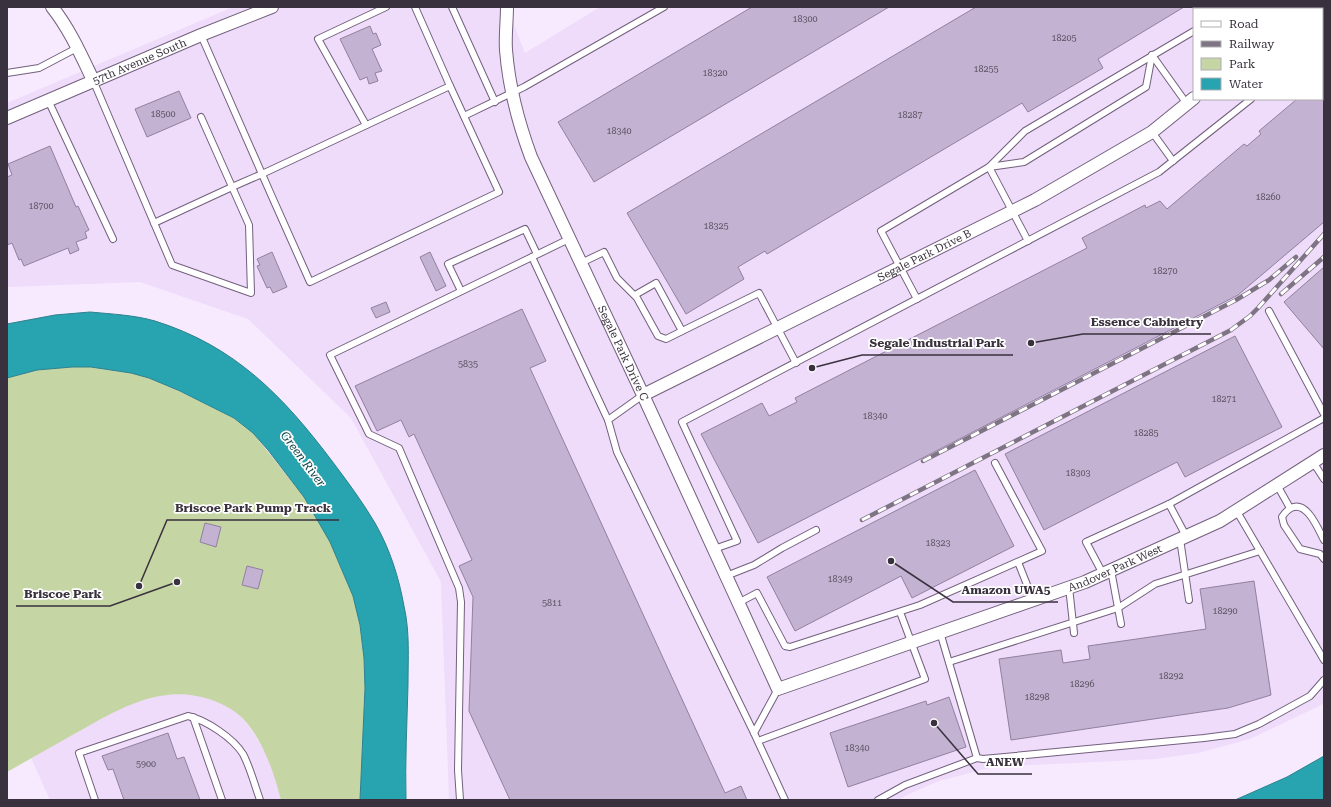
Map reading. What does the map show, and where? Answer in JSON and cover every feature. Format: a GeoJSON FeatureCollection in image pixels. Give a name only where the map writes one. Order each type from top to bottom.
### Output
{"type":"FeatureCollection","features":[{"type":"Feature","properties":{"kind":"street"},"geometry":{"type":"LineString","coordinates":[[52,7],[77,48],[93,80]]}},
{"type":"Feature","properties":{"kind":"street","name":"57th Avenue South"},"geometry":{"type":"LineString","coordinates":[[7,118],[93,80],[272,7]]}},
{"type":"Feature","properties":{"kind":"street","name":"Segale Park Drive C"},"geometry":{"type":"LineString","coordinates":[[507,7],[506,49],[512,93],[519,124],[531,157],[644,395],[778,689]]}},
{"type":"Feature","properties":{"kind":"street","name":"Segale Park Drive B"},"geometry":{"type":"LineString","coordinates":[[644,395],[1035,200],[1152,132],[1190,101]]}},
{"type":"Feature","properties":{"kind":"street","name":"Andover Park West"},"geometry":{"type":"LineString","coordinates":[[778,689],[1033,600],[1107,572],[1220,521],[1324,455]]}},
{"type":"Feature","properties":{"kind":"lane"},"geometry":{"type":"LineString","coordinates":[[366,125],[318,39],[386,7]]}},
{"type":"Feature","properties":{"kind":"lane"},"geometry":{"type":"LineString","coordinates":[[201,35],[310,282],[499,192],[415,7]]}},
{"type":"Feature","properties":{"kind":"lane"},"geometry":{"type":"LineString","coordinates":[[452,7],[495,102]]}},
{"type":"Feature","properties":{"kind":"lane"},"geometry":{"type":"LineString","coordinates":[[464,116],[512,93],[664,7]]}},
{"type":"Feature","properties":{"kind":"lane"},"geometry":{"type":"LineString","coordinates":[[917,300],[880,231],[989,167],[1025,131],[1193,32]]}},
{"type":"Feature","properties":{"kind":"lane"},"geometry":{"type":"LineString","coordinates":[[7,73],[39,68],[77,48]]}},
{"type":"Feature","properties":{"kind":"lane"},"geometry":{"type":"LineString","coordinates":[[1152,55],[1190,101]]}},
{"type":"Feature","properties":{"kind":"lane"},"geometry":{"type":"LineString","coordinates":[[989,167],[1024,162],[1146,88],[1152,55]]}},
{"type":"Feature","properties":{"kind":"lane"},"geometry":{"type":"LineString","coordinates":[[93,80],[172,265],[251,293],[249,225],[201,117]]}},
{"type":"Feature","properties":{"kind":"lane"},"geometry":{"type":"LineString","coordinates":[[154,223],[450,86]]}},
{"type":"Feature","properties":{"kind":"lane"},"geometry":{"type":"LineString","coordinates":[[48,100],[113,239]]}},
{"type":"Feature","properties":{"kind":"lane"},"geometry":{"type":"LineString","coordinates":[[714,549],[737,541],[682,422],[796,364],[1159,172],[1250,100]]}},
{"type":"Feature","properties":{"kind":"lane"},"geometry":{"type":"LineString","coordinates":[[1152,132],[1173,161]]}},
{"type":"Feature","properties":{"kind":"lane"},"geometry":{"type":"LineString","coordinates":[[989,167],[1028,241]]}},
{"type":"Feature","properties":{"kind":"lane"},"geometry":{"type":"LineString","coordinates":[[461,291],[448,264],[525,229],[534,255],[608,420],[617,452],[758,741],[785,800]]}},
{"type":"Feature","properties":{"kind":"lane"},"geometry":{"type":"LineString","coordinates":[[460,800],[458,770],[461,602],[459,588],[399,448],[369,434],[330,355],[569,239]]}},
{"type":"Feature","properties":{"kind":"lane"},"geometry":{"type":"LineString","coordinates":[[581,263],[604,252],[617,278],[635,296],[658,336],[666,339],[759,294],[776,329],[796,364]]}},
{"type":"Feature","properties":{"kind":"lane"},"geometry":{"type":"LineString","coordinates":[[635,296],[656,283],[682,331]]}},
{"type":"Feature","properties":{"kind":"lane"},"geometry":{"type":"LineString","coordinates":[[1269,311],[1324,414]]}},
{"type":"Feature","properties":{"kind":"lane"},"geometry":{"type":"LineString","coordinates":[[608,420],[644,395]]}},
{"type":"Feature","properties":{"kind":"lane"},"geometry":{"type":"LineString","coordinates":[[1120,624],[1118,608],[1107,572],[1086,542],[1169,504],[1324,418]]}},
{"type":"Feature","properties":{"kind":"lane"},"geometry":{"type":"LineString","coordinates":[[1313,462],[1324,479]]}},
{"type":"Feature","properties":{"kind":"lane"},"geometry":{"type":"LineString","coordinates":[[738,603],[758,593],[785,646],[790,647],[920,605],[1042,551],[995,463]]}},
{"type":"Feature","properties":{"kind":"lane"},"geometry":{"type":"LineString","coordinates":[[1277,485],[1290,508]]}},
{"type":"Feature","properties":{"kind":"lane"},"geometry":{"type":"LineString","coordinates":[[1169,504],[1183,538],[1185,574],[1189,600]]}},
{"type":"Feature","properties":{"kind":"lane"},"geometry":{"type":"LineString","coordinates":[[1323,554],[1300,549],[1284,525],[1282,517],[1290,508],[1298,506],[1303,508],[1324,540]]}},
{"type":"Feature","properties":{"kind":"lane"},"geometry":{"type":"LineString","coordinates":[[1236,510],[1324,660]]}},
{"type":"Feature","properties":{"kind":"lane"},"geometry":{"type":"LineString","coordinates":[[726,576],[754,566],[782,548],[816,530]]}},
{"type":"Feature","properties":{"kind":"lane"},"geometry":{"type":"LineString","coordinates":[[949,662],[1118,608],[1155,584],[1260,551]]}},
{"type":"Feature","properties":{"kind":"lane"},"geometry":{"type":"LineString","coordinates":[[1018,562],[1033,600]]}},
{"type":"Feature","properties":{"kind":"lane"},"geometry":{"type":"LineString","coordinates":[[1069,587],[1074,633]]}},
{"type":"Feature","properties":{"kind":"lane"},"geometry":{"type":"LineString","coordinates":[[758,741],[925,679],[900,612]]}},
{"type":"Feature","properties":{"kind":"lane"},"geometry":{"type":"LineString","coordinates":[[940,632],[977,758]]}},
{"type":"Feature","properties":{"kind":"lane"},"geometry":{"type":"LineString","coordinates":[[878,800],[905,785],[977,758],[983,759],[1234,734],[1259,724],[1310,696],[1324,680]]}},
{"type":"Feature","properties":{"kind":"lane"},"geometry":{"type":"LineString","coordinates":[[754,733],[778,689]]}},
{"type":"Feature","properties":{"kind":"lane"},"geometry":{"type":"LineString","coordinates":[[95,800],[79,753],[188,716],[212,726],[239,748],[244,756],[260,800]]}},
{"type":"Feature","properties":{"kind":"lane"},"geometry":{"type":"LineString","coordinates":[[193,717],[222,800]]}},
{"type":"Feature","properties":{"kind":"shaded area"},"geometry":{"type":"Polygon","coordinates":[[[233,7],[507,7],[525,53],[600,7],[1324,7],[1324,703],[1250,739],[1198,753],[1155,759],[993,767],[939,781],[899,800],[449,800],[441,582],[351,418],[248,319],[140,282],[7,287],[7,103],[233,7]]]}},
{"type":"Feature","properties":{"kind":"shaded area"},"geometry":{"type":"Polygon","coordinates":[[[183,694],[200,696],[217,701],[232,709],[246,722],[266,753],[276,779],[281,800],[50,800],[31,758],[119,709],[140,700],[164,695],[183,694]]]}},
{"type":"Feature","properties":{"kind":"green space"},"geometry":{"type":"Polygon","coordinates":[[[91,367],[131,373],[149,378],[204,402],[234,418],[253,433],[304,497],[330,542],[353,596],[360,625],[364,658],[365,688],[360,800],[281,800],[264,750],[247,723],[235,711],[220,703],[191,695],[173,694],[156,697],[140,701],[123,708],[91,724],[7,772],[7,378],[37,370],[91,367]]]}},
{"type":"Feature","properties":{"kind":"water","name":"Green River"},"geometry":{"type":"Polygon","coordinates":[[[90,312],[131,316],[155,321],[210,344],[233,359],[255,376],[295,415],[314,437],[365,507],[375,523],[389,553],[399,585],[406,616],[408,636],[408,685],[406,800],[360,800],[365,688],[364,658],[360,625],[353,596],[330,542],[304,497],[253,433],[234,418],[180,391],[149,378],[131,373],[91,367],[72,367],[37,370],[7,378],[7,324],[55,315],[90,312]]]}},
{"type":"Feature","properties":{"kind":"water"},"geometry":{"type":"Polygon","coordinates":[[[1324,756],[1324,800],[1235,800],[1287,777],[1324,756]]]}},
{"type":"Feature","properties":{"kind":"building"},"geometry":{"type":"Polygon","coordinates":[[[752,7],[889,7],[594,182],[558,122],[752,7]]]}},
{"type":"Feature","properties":{"kind":"building"},"geometry":{"type":"Polygon","coordinates":[[[976,7],[1184,7],[1098,59],[1103,68],[1028,112],[1022,103],[767,254],[765,251],[738,267],[744,279],[686,314],[627,213],[976,7]]]}},
{"type":"Feature","properties":{"kind":"building"},"geometry":{"type":"Polygon","coordinates":[[[370,26],[373,34],[376,33],[381,45],[372,49],[382,71],[375,73],[378,81],[369,84],[367,77],[360,80],[340,39],[370,26]]]}},
{"type":"Feature","properties":{"kind":"building"},"geometry":{"type":"Polygon","coordinates":[[[179,91],[191,118],[147,137],[135,109],[179,91]]]}},
{"type":"Feature","properties":{"kind":"building"},"geometry":{"type":"Polygon","coordinates":[[[1324,99],[1324,222],[1238,295],[758,543],[701,434],[762,403],[769,416],[797,402],[795,398],[1087,248],[1082,238],[1145,205],[1146,208],[1160,201],[1167,209],[1244,144],[1247,146],[1261,134],[1259,131],[1296,100],[1324,99]]]}},
{"type":"Feature","properties":{"kind":"building"},"geometry":{"type":"Polygon","coordinates":[[[50,146],[76,207],[78,206],[89,230],[85,232],[87,238],[76,242],[79,250],[70,254],[68,248],[24,266],[21,259],[19,260],[12,243],[7,245],[7,177],[12,175],[8,164],[50,146]]]}},
{"type":"Feature","properties":{"kind":"building"},"geometry":{"type":"Polygon","coordinates":[[[272,252],[287,287],[273,293],[270,287],[267,288],[257,266],[260,265],[257,259],[272,252]]]}},
{"type":"Feature","properties":{"kind":"building"},"geometry":{"type":"Polygon","coordinates":[[[430,252],[446,286],[436,291],[420,257],[430,252]]]}},
{"type":"Feature","properties":{"kind":"building"},"geometry":{"type":"Polygon","coordinates":[[[1324,267],[1324,349],[1284,302],[1324,267]]]}},
{"type":"Feature","properties":{"kind":"building"},"geometry":{"type":"Polygon","coordinates":[[[386,302],[390,312],[376,318],[371,308],[386,302]]]}},
{"type":"Feature","properties":{"kind":"building"},"geometry":{"type":"Polygon","coordinates":[[[522,309],[546,361],[530,368],[725,793],[741,786],[747,800],[510,800],[469,711],[473,597],[459,566],[472,560],[414,434],[409,437],[401,420],[377,431],[355,386],[522,309]]]}},
{"type":"Feature","properties":{"kind":"building"},"geometry":{"type":"Polygon","coordinates":[[[1235,336],[1282,427],[1185,477],[1177,462],[1044,530],[1005,454],[1235,336]]]}},
{"type":"Feature","properties":{"kind":"building"},"geometry":{"type":"Polygon","coordinates":[[[975,470],[1014,546],[912,598],[901,576],[795,631],[767,577],[975,470]]]}},
{"type":"Feature","properties":{"kind":"building"},"geometry":{"type":"Polygon","coordinates":[[[205,523],[221,527],[216,547],[200,542],[205,523]]]}},
{"type":"Feature","properties":{"kind":"building"},"geometry":{"type":"Polygon","coordinates":[[[247,566],[263,570],[258,589],[242,585],[247,566]]]}},
{"type":"Feature","properties":{"kind":"building"},"geometry":{"type":"Polygon","coordinates":[[[1254,581],[1271,695],[1228,708],[1011,740],[999,659],[1061,650],[1063,663],[1090,659],[1088,646],[1206,629],[1200,589],[1254,581]]]}},
{"type":"Feature","properties":{"kind":"building"},"geometry":{"type":"Polygon","coordinates":[[[949,697],[966,747],[848,787],[830,733],[926,701],[927,705],[949,697]]]}},
{"type":"Feature","properties":{"kind":"building"},"geometry":{"type":"Polygon","coordinates":[[[168,733],[177,759],[184,757],[200,800],[124,800],[113,769],[108,770],[102,756],[168,733]]]}},
{"type":"Feature","properties":{"kind":"railway"},"geometry":{"type":"LineString","coordinates":[[862,520],[1231,330],[1258,308],[1324,234]]}},
{"type":"Feature","properties":{"kind":"railway"},"geometry":{"type":"LineString","coordinates":[[923,461],[1236,300],[1269,280],[1296,257]]}},
{"type":"Feature","properties":{"kind":"railway"},"geometry":{"type":"LineString","coordinates":[[1281,294],[1324,257]]}},
{"type":"Feature","properties":{"kind":"place","name":"Essence Cabinetry"},"geometry":{"type":"Point","coordinates":[1031,343]}},
{"type":"Feature","properties":{"kind":"place","name":"Segale Industrial Park"},"geometry":{"type":"Point","coordinates":[812,368]}},
{"type":"Feature","properties":{"kind":"place","name":"Amazon UWA5"},"geometry":{"type":"Point","coordinates":[891,561]}},
{"type":"Feature","properties":{"kind":"place","name":"Briscoe Park"},"geometry":{"type":"Point","coordinates":[177,582]}},
{"type":"Feature","properties":{"kind":"place","name":"Briscoe Park Pump Track"},"geometry":{"type":"Point","coordinates":[139,586]}},
{"type":"Feature","properties":{"kind":"place","name":"ANEW"},"geometry":{"type":"Point","coordinates":[934,723]}}]}
